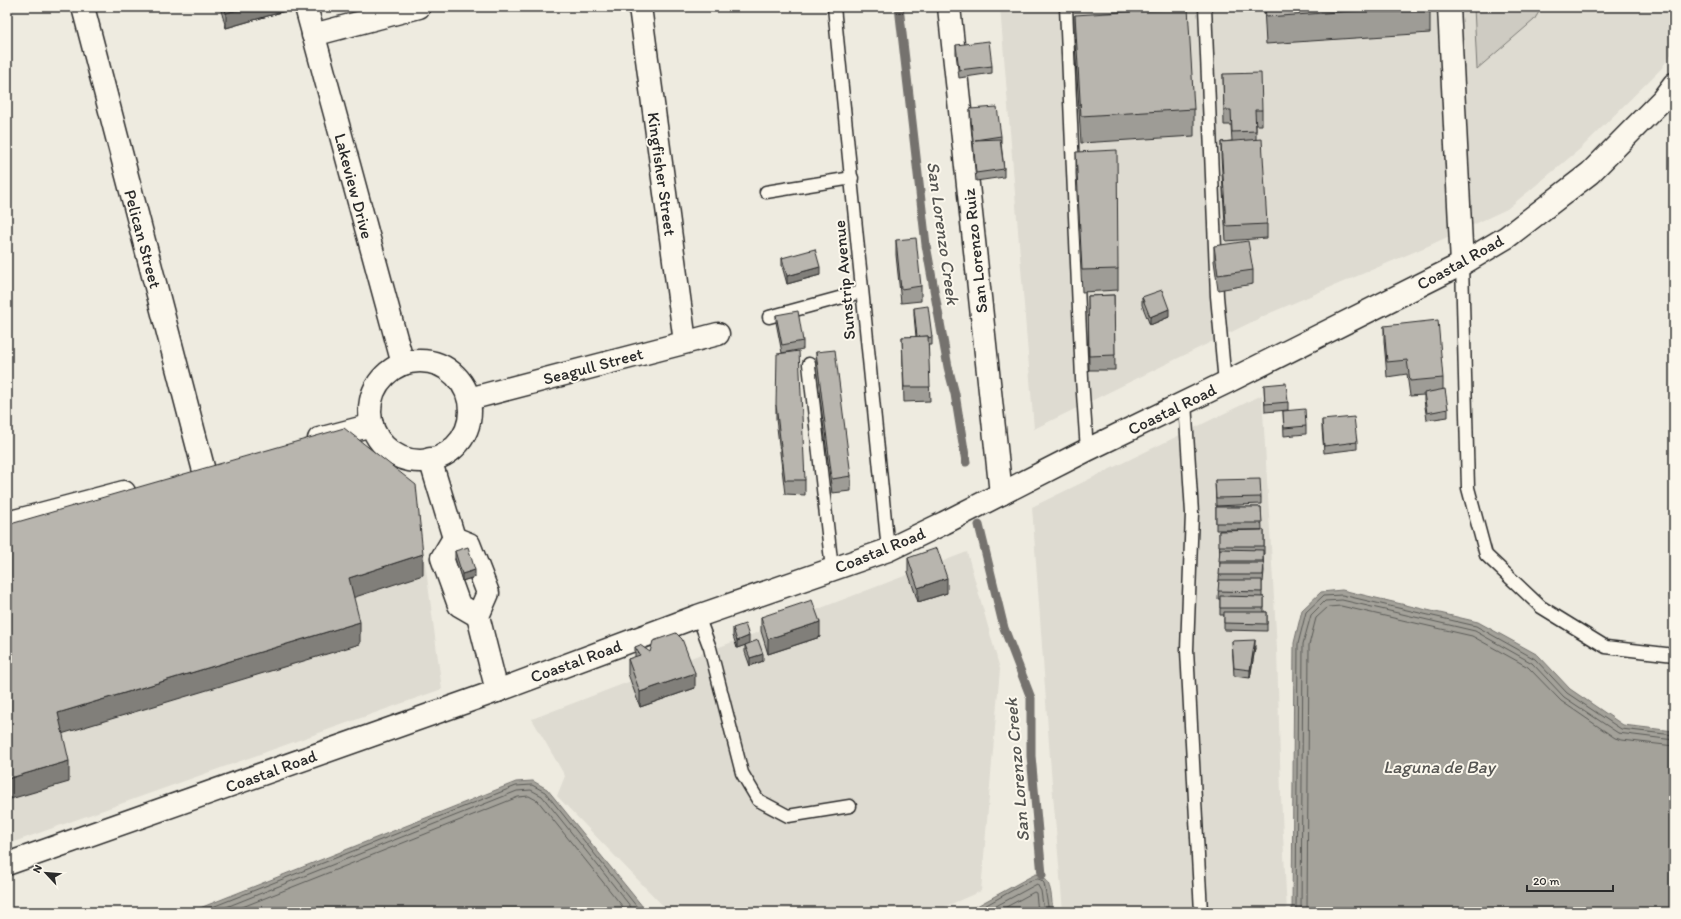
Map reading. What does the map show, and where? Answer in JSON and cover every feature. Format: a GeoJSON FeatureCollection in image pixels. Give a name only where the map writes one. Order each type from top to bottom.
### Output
{"type":"FeatureCollection","features":[{"type":"Feature","properties":{"kind":"street","name":"Pelican Street"},"geometry":{"type":"LineString","coordinates":[[83,7],[212,469],[181,477]]}},
{"type":"Feature","properties":{"kind":"street","name":"Lakeview Drive"},"geometry":{"type":"LineString","coordinates":[[306,7],[403,364]]}},
{"type":"Feature","properties":{"kind":"street"},"geometry":{"type":"LineString","coordinates":[[313,35],[419,7]]}},
{"type":"Feature","properties":{"kind":"street","name":"Kingfisher Street"},"geometry":{"type":"LineString","coordinates":[[640,7],[685,342]]}},
{"type":"Feature","properties":{"kind":"street","name":"San Lorenzo Ruiz"},"geometry":{"type":"LineString","coordinates":[[949,7],[1001,494]]}},
{"type":"Feature","properties":{"kind":"street"},"geometry":{"type":"LineString","coordinates":[[1449,7],[1462,264]]}},
{"type":"Feature","properties":{"kind":"street","name":"Coastal Road"},"geometry":{"type":"LineString","coordinates":[[7,864],[497,691],[698,616],[888,550],[1462,264],[1507,237],[1590,172],[1662,100],[1674,84]]}},
{"type":"Feature","properties":{"kind":"street","name":"Seagull Street"},"geometry":{"type":"LineString","coordinates":[[469,399],[718,334]]}},
{"type":"Feature","properties":{"kind":"street"},"geometry":{"type":"LineString","coordinates":[[422,361],[440,365],[448,369],[461,382],[469,399],[470,408],[468,425],[460,441],[446,453],[430,459],[412,460],[394,453],[381,441],[372,425],[371,408],[374,392],[389,372],[403,364],[422,361]]}},
{"type":"Feature","properties":{"kind":"street"},"geometry":{"type":"LineString","coordinates":[[304,444],[372,425]]}},
{"type":"Feature","properties":{"kind":"street"},"geometry":{"type":"LineString","coordinates":[[430,459],[454,538],[442,558],[459,605],[478,616]]}},
{"type":"Feature","properties":{"kind":"street"},"geometry":{"type":"LineString","coordinates":[[7,523],[143,487]]}},
{"type":"Feature","properties":{"kind":"street"},"geometry":{"type":"LineString","coordinates":[[454,538],[469,544],[488,594],[478,616],[497,691]]}},
{"type":"Feature","properties":{"kind":"lane","name":"Sunstrip Avenue"},"geometry":{"type":"LineString","coordinates":[[834,7],[852,178],[861,292],[888,550]]}},
{"type":"Feature","properties":{"kind":"lane"},"geometry":{"type":"LineString","coordinates":[[1066,7],[1082,379],[1087,450]]}},
{"type":"Feature","properties":{"kind":"lane"},"geometry":{"type":"LineString","coordinates":[[1205,7],[1217,296],[1225,383]]}},
{"type":"Feature","properties":{"kind":"lane"},"geometry":{"type":"LineString","coordinates":[[766,192],[852,178]]}},
{"type":"Feature","properties":{"kind":"lane"},"geometry":{"type":"LineString","coordinates":[[1462,264],[1468,488],[1486,555],[1541,607],[1606,647],[1674,655]]}},
{"type":"Feature","properties":{"kind":"lane"},"geometry":{"type":"LineString","coordinates":[[769,317],[861,292]]}},
{"type":"Feature","properties":{"kind":"lane"},"geometry":{"type":"LineString","coordinates":[[809,364],[832,569]]}},
{"type":"Feature","properties":{"kind":"lane"},"geometry":{"type":"LineString","coordinates":[[1185,402],[1192,513],[1187,650],[1202,912]]}},
{"type":"Feature","properties":{"kind":"lane"},"geometry":{"type":"LineString","coordinates":[[698,616],[710,648],[742,773],[758,800],[788,816],[850,806]]}},
{"type":"Feature","properties":{"kind":"shaded area"},"geometry":{"type":"Polygon","coordinates":[[[1000,7],[1674,7],[1674,50],[1661,69],[1580,149],[1507,209],[1428,246],[1270,313],[1034,429],[1000,7]]]}},
{"type":"Feature","properties":{"kind":"shaded area"},"geometry":{"type":"Polygon","coordinates":[[[1474,7],[1542,7],[1534,20],[1477,69],[1474,7]]]}},
{"type":"Feature","properties":{"kind":"shaded area"},"geometry":{"type":"Polygon","coordinates":[[[1262,395],[1277,649],[1281,796],[1287,912],[1063,912],[1051,771],[1032,507],[1262,395]]]}},
{"type":"Feature","properties":{"kind":"shaded area"},"geometry":{"type":"Polygon","coordinates":[[[417,502],[442,689],[11,843],[7,833],[7,539],[417,502]]]}},
{"type":"Feature","properties":{"kind":"shaded area"},"geometry":{"type":"Polygon","coordinates":[[[967,552],[1000,669],[981,891],[933,912],[669,912],[557,796],[565,776],[532,719],[967,552]]]}},
{"type":"Feature","properties":{"kind":"water","name":"Laguna de Bay"},"geometry":{"type":"Polygon","coordinates":[[[1342,590],[1478,622],[1538,655],[1570,689],[1623,725],[1674,731],[1674,912],[1292,912],[1294,643],[1302,610],[1321,592],[1342,590]]]}},
{"type":"Feature","properties":{"kind":"water"},"geometry":{"type":"Polygon","coordinates":[[[533,781],[547,789],[647,912],[190,912],[516,782],[533,781]]]}},
{"type":"Feature","properties":{"kind":"water"},"geometry":{"type":"Polygon","coordinates":[[[1036,874],[1046,879],[1050,889],[1053,912],[966,912],[1028,878],[1036,874]]]}},
{"type":"Feature","properties":{"kind":"building"},"geometry":{"type":"Polygon","coordinates":[[[224,7],[248,7],[226,13],[224,7]]]}},
{"type":"Feature","properties":{"kind":"building"},"geometry":{"type":"Polygon","coordinates":[[[1265,7],[1411,7],[1266,17],[1265,7]]]}},
{"type":"Feature","properties":{"kind":"building"},"geometry":{"type":"Polygon","coordinates":[[[1188,8],[1194,109],[1081,116],[1075,15],[1188,8]]]}},
{"type":"Feature","properties":{"kind":"building"},"geometry":{"type":"Polygon","coordinates":[[[989,41],[992,66],[959,70],[956,45],[989,41]]]}},
{"type":"Feature","properties":{"kind":"building"},"geometry":{"type":"Polygon","coordinates":[[[1261,73],[1262,110],[1255,110],[1256,131],[1232,132],[1231,110],[1224,110],[1223,74],[1261,73]]]}},
{"type":"Feature","properties":{"kind":"building"},"geometry":{"type":"Polygon","coordinates":[[[997,107],[1001,136],[975,140],[1000,139],[1004,169],[976,173],[970,109],[997,107]]]}},
{"type":"Feature","properties":{"kind":"building"},"geometry":{"type":"Polygon","coordinates":[[[1262,139],[1267,224],[1226,226],[1221,142],[1262,139]]]}},
{"type":"Feature","properties":{"kind":"building"},"geometry":{"type":"Polygon","coordinates":[[[1117,150],[1118,269],[1082,270],[1076,152],[1117,150]]]}},
{"type":"Feature","properties":{"kind":"building"},"geometry":{"type":"Polygon","coordinates":[[[916,238],[921,286],[901,289],[896,240],[916,238]]]}},
{"type":"Feature","properties":{"kind":"building"},"geometry":{"type":"Polygon","coordinates":[[[1248,241],[1253,270],[1218,275],[1214,246],[1248,241]]]}},
{"type":"Feature","properties":{"kind":"building"},"geometry":{"type":"Polygon","coordinates":[[[815,249],[820,267],[787,276],[782,258],[815,249]]]}},
{"type":"Feature","properties":{"kind":"building"},"geometry":{"type":"Polygon","coordinates":[[[1162,290],[1169,309],[1150,317],[1142,297],[1162,290]]]}},
{"type":"Feature","properties":{"kind":"building"},"geometry":{"type":"Polygon","coordinates":[[[1114,295],[1115,355],[1089,356],[1088,296],[1114,295]]]}},
{"type":"Feature","properties":{"kind":"building"},"geometry":{"type":"Polygon","coordinates":[[[928,306],[932,337],[917,337],[914,308],[928,306]]]}},
{"type":"Feature","properties":{"kind":"building"},"geometry":{"type":"Polygon","coordinates":[[[798,311],[803,341],[782,345],[776,315],[798,311]]]}},
{"type":"Feature","properties":{"kind":"building"},"geometry":{"type":"Polygon","coordinates":[[[1438,320],[1443,378],[1410,381],[1407,360],[1387,362],[1384,326],[1438,320]]]}},
{"type":"Feature","properties":{"kind":"building"},"geometry":{"type":"Polygon","coordinates":[[[928,336],[930,387],[904,387],[902,337],[928,336]]]}},
{"type":"Feature","properties":{"kind":"building"},"geometry":{"type":"Polygon","coordinates":[[[835,350],[851,476],[832,479],[816,352],[835,350]]]}},
{"type":"Feature","properties":{"kind":"building"},"geometry":{"type":"Polygon","coordinates":[[[799,351],[805,480],[785,480],[776,405],[777,354],[799,351]]]}},
{"type":"Feature","properties":{"kind":"building"},"geometry":{"type":"Polygon","coordinates":[[[1286,383],[1288,402],[1265,404],[1264,385],[1286,383]]]}},
{"type":"Feature","properties":{"kind":"building"},"geometry":{"type":"Polygon","coordinates":[[[1445,389],[1448,409],[1427,413],[1424,393],[1445,389]]]}},
{"type":"Feature","properties":{"kind":"building"},"geometry":{"type":"Polygon","coordinates":[[[1305,409],[1306,426],[1284,428],[1283,411],[1305,409]]]}},
{"type":"Feature","properties":{"kind":"building"},"geometry":{"type":"Polygon","coordinates":[[[1354,417],[1357,442],[1324,446],[1322,420],[1354,417]]]}},
{"type":"Feature","properties":{"kind":"building"},"geometry":{"type":"Polygon","coordinates":[[[344,428],[416,485],[423,554],[349,578],[360,622],[58,713],[69,761],[7,779],[7,525],[344,428]]]}},
{"type":"Feature","properties":{"kind":"building"},"geometry":{"type":"Polygon","coordinates":[[[1260,479],[1261,497],[1216,498],[1215,480],[1260,479]]]}},
{"type":"Feature","properties":{"kind":"building"},"geometry":{"type":"Polygon","coordinates":[[[1216,507],[1261,507],[1262,523],[1216,523],[1216,507]]]}},
{"type":"Feature","properties":{"kind":"building"},"geometry":{"type":"Polygon","coordinates":[[[1264,530],[1264,546],[1219,546],[1219,531],[1264,530]]]}},
{"type":"Feature","properties":{"kind":"building"},"geometry":{"type":"Polygon","coordinates":[[[468,547],[475,570],[462,574],[455,551],[468,547]]]}},
{"type":"Feature","properties":{"kind":"building"},"geometry":{"type":"Polygon","coordinates":[[[937,548],[947,578],[918,588],[908,558],[937,548]]]}},
{"type":"Feature","properties":{"kind":"building"},"geometry":{"type":"Polygon","coordinates":[[[1220,549],[1263,550],[1263,561],[1219,561],[1220,549]]]}},
{"type":"Feature","properties":{"kind":"building"},"geometry":{"type":"Polygon","coordinates":[[[1220,563],[1264,563],[1263,575],[1219,575],[1220,563]]]}},
{"type":"Feature","properties":{"kind":"building"},"geometry":{"type":"Polygon","coordinates":[[[1219,580],[1262,580],[1262,592],[1218,591],[1219,580]]]}},
{"type":"Feature","properties":{"kind":"building"},"geometry":{"type":"Polygon","coordinates":[[[1220,596],[1264,597],[1264,608],[1220,608],[1220,596]]]}},
{"type":"Feature","properties":{"kind":"building"},"geometry":{"type":"Polygon","coordinates":[[[812,600],[820,622],[768,639],[761,617],[812,600]]]}},
{"type":"Feature","properties":{"kind":"building"},"geometry":{"type":"Polygon","coordinates":[[[1224,612],[1267,612],[1267,624],[1224,623],[1224,612]]]}},
{"type":"Feature","properties":{"kind":"building"},"geometry":{"type":"Polygon","coordinates":[[[745,624],[749,636],[737,641],[733,628],[745,624]]]}},
{"type":"Feature","properties":{"kind":"building"},"geometry":{"type":"Polygon","coordinates":[[[676,633],[682,639],[695,673],[640,692],[628,659],[640,655],[635,647],[640,645],[650,652],[653,641],[676,633]]]}},
{"type":"Feature","properties":{"kind":"building"},"geometry":{"type":"Polygon","coordinates":[[[758,640],[763,654],[750,658],[745,645],[758,640]]]}},
{"type":"Feature","properties":{"kind":"building"},"geometry":{"type":"Polygon","coordinates":[[[1255,640],[1250,670],[1234,668],[1232,641],[1255,640]]]}},
{"type":"Feature","properties":{"kind":"waterway","name":"San Lorenzo Creek"},"geometry":{"type":"LineString","coordinates":[[899,7],[926,245],[948,367],[955,394],[966,462]]}},
{"type":"Feature","properties":{"kind":"waterway","name":"San Lorenzo Creek"},"geometry":{"type":"LineString","coordinates":[[979,525],[1004,628],[1031,698],[1031,756],[1042,875]]}}]}
